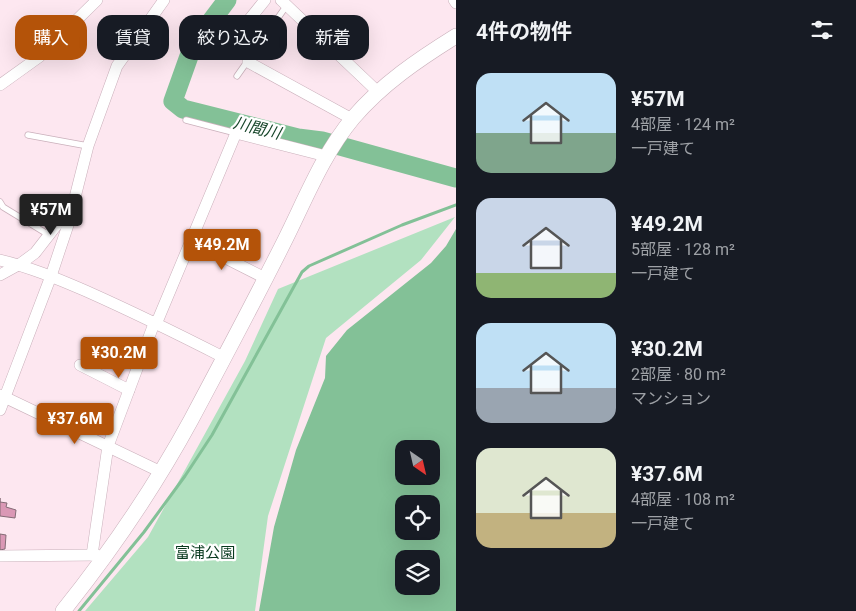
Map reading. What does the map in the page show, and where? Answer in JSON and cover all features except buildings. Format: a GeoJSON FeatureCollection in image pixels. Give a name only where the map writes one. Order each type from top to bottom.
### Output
{"type":"FeatureCollection","features":[{"type":"Feature","properties":{"kind":"street"},"geometry":{"type":"LineString","coordinates":[[0,85],[39,57],[97,0]]}},
{"type":"Feature","properties":{"kind":"street"},"geometry":{"type":"LineString","coordinates":[[0,410],[2,396],[51,276],[74,203],[88,146],[117,66],[164,0]]}},
{"type":"Feature","properties":{"kind":"street"},"geometry":{"type":"LineString","coordinates":[[253,15],[265,0]]}},
{"type":"Feature","properties":{"kind":"street"},"geometry":{"type":"LineString","coordinates":[[454,0],[456,4]]}},
{"type":"Feature","properties":{"kind":"street"},"geometry":{"type":"LineString","coordinates":[[284,3],[379,92]]}},
{"type":"Feature","properties":{"kind":"street"},"geometry":{"type":"LineString","coordinates":[[63,611],[99,555],[133,519],[161,472],[265,278],[326,156],[338,138],[352,119],[379,92],[417,60],[456,36]]}},
{"type":"Feature","properties":{"kind":"street"},"geometry":{"type":"LineString","coordinates":[[248,62],[352,119]]}},
{"type":"Feature","properties":{"kind":"street"},"geometry":{"type":"LineString","coordinates":[[99,555],[108,446],[156,322],[192,242],[236,133],[326,156]]}},
{"type":"Feature","properties":{"kind":"street"},"geometry":{"type":"LineString","coordinates":[[0,275],[35,253],[74,203]]}},
{"type":"Feature","properties":{"kind":"street"},"geometry":{"type":"LineString","coordinates":[[192,242],[265,278]]}},
{"type":"Feature","properties":{"kind":"street"},"geometry":{"type":"LineString","coordinates":[[0,260],[20,264],[51,276],[156,322],[223,357]]}},
{"type":"Feature","properties":{"kind":"street"},"geometry":{"type":"LineString","coordinates":[[80,365],[129,390]]}},
{"type":"Feature","properties":{"kind":"street"},"geometry":{"type":"LineString","coordinates":[[2,396],[161,472]]}},
{"type":"Feature","properties":{"kind":"street"},"geometry":{"type":"LineString","coordinates":[[0,556],[99,555]]}},
{"type":"Feature","properties":{"kind":"lane"},"geometry":{"type":"LineString","coordinates":[[237,76],[248,62],[284,3]]}},
{"type":"Feature","properties":{"kind":"lane"},"geometry":{"type":"LineString","coordinates":[[186,120],[236,133]]}},
{"type":"Feature","properties":{"kind":"lane"},"geometry":{"type":"LineString","coordinates":[[28,136],[88,146]]}},
{"type":"Feature","properties":{"kind":"lane"},"geometry":{"type":"LineString","coordinates":[[0,202],[3,207],[49,235]]}},
{"type":"Feature","properties":{"kind":"green space","name":"富浦公園"},"geometry":{"type":"Polygon","coordinates":[[[455,217],[421,260],[326,338],[268,516],[255,611],[85,611],[148,537],[245,361],[278,289],[455,217]]]}},
{"type":"Feature","properties":{"kind":"shaded area"},"geometry":{"type":"Polygon","coordinates":[[[456,229],[456,611],[259,611],[274,527],[296,450],[325,378],[326,356],[347,330],[431,263],[446,246],[456,229]]]}},
{"type":"Feature","properties":{"kind":"waterway","name":"川間川"},"geometry":{"type":"LineString","coordinates":[[227,0],[193,45],[173,101],[183,109],[298,138],[322,141],[456,178]]}},
{"type":"Feature","properties":{"kind":"waterway"},"geometry":{"type":"LineString","coordinates":[[79,611],[144,532],[212,435],[302,272],[309,266],[402,225],[456,205]]}}]}
